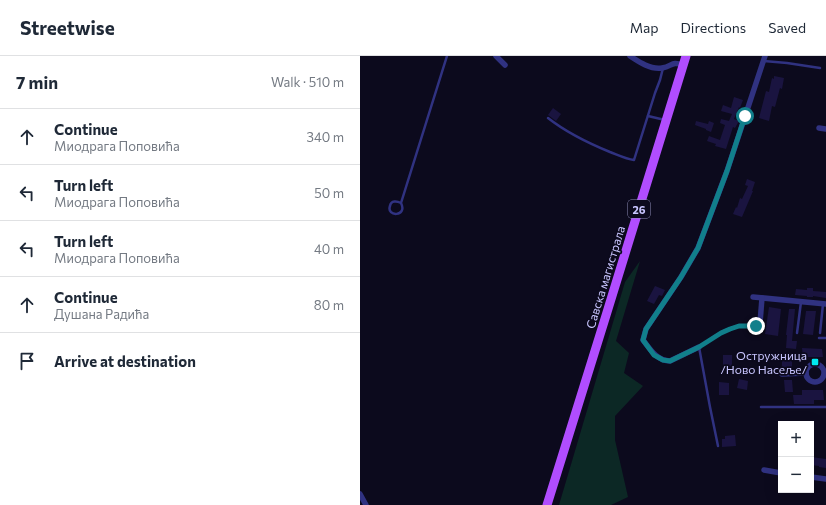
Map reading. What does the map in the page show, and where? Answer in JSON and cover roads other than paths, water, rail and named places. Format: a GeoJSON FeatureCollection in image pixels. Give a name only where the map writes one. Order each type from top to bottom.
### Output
{"type":"FeatureCollection","features":[{"type":"Feature","properties":{"kind":"main road","name":"Савска магистрала"},"geometry":{"type":"LineString","coordinates":[[547,505],[684,60]]}},
{"type":"Feature","properties":{"kind":"street"},"geometry":{"type":"LineString","coordinates":[[496,56],[505,65]]}},
{"type":"Feature","properties":{"kind":"street"},"geometry":{"type":"LineString","coordinates":[[630,56],[643,64],[658,68],[663,68],[684,60]]}},
{"type":"Feature","properties":{"kind":"street"},"geometry":{"type":"LineString","coordinates":[[699,347],[670,361],[667,361],[654,355],[643,340],[646,329],[681,277],[698,248],[727,171],[764,58]]}},
{"type":"Feature","properties":{"kind":"street"},"geometry":{"type":"LineString","coordinates":[[819,128],[826,129]]}},
{"type":"Feature","properties":{"kind":"street"},"geometry":{"type":"LineString","coordinates":[[753,297],[824,304]]}},
{"type":"Feature","properties":{"kind":"street"},"geometry":{"type":"LineString","coordinates":[[760,323],[762,298]]}},
{"type":"Feature","properties":{"kind":"street"},"geometry":{"type":"LineString","coordinates":[[815,364],[823,368],[825,374],[820,381],[815,382],[810,381],[806,373],[810,366],[815,364]]}},
{"type":"Feature","properties":{"kind":"street"},"geometry":{"type":"LineString","coordinates":[[782,374],[806,373]]}},
{"type":"Feature","properties":{"kind":"street"},"geometry":{"type":"LineString","coordinates":[[764,470],[778,472]]}},
{"type":"Feature","properties":{"kind":"street"},"geometry":{"type":"LineString","coordinates":[[814,477],[826,479]]}},
{"type":"Feature","properties":{"kind":"street"},"geometry":{"type":"LineString","coordinates":[[360,494],[366,505]]}},
{"type":"Feature","properties":{"kind":"lane"},"geometry":{"type":"LineString","coordinates":[[401,203],[398,201],[392,202],[389,208],[390,211],[395,214],[401,212],[401,203],[447,56]]}},
{"type":"Feature","properties":{"kind":"lane"},"geometry":{"type":"LineString","coordinates":[[764,58],[820,68]]}},
{"type":"Feature","properties":{"kind":"lane"},"geometry":{"type":"LineString","coordinates":[[548,118],[560,127],[586,142],[622,157],[634,160],[663,68]]}},
{"type":"Feature","properties":{"kind":"lane"},"geometry":{"type":"LineString","coordinates":[[648,116],[666,120]]}},
{"type":"Feature","properties":{"kind":"lane"},"geometry":{"type":"LineString","coordinates":[[797,333],[801,302]]}},
{"type":"Feature","properties":{"kind":"lane"},"geometry":{"type":"LineString","coordinates":[[820,333],[824,304]]}},
{"type":"Feature","properties":{"kind":"lane"},"geometry":{"type":"LineString","coordinates":[[718,446],[699,347],[730,329],[739,326],[758,326],[760,323]]}},
{"type":"Feature","properties":{"kind":"lane"},"geometry":{"type":"LineString","coordinates":[[820,338],[826,338]]}},
{"type":"Feature","properties":{"kind":"lane"},"geometry":{"type":"LineString","coordinates":[[761,407],[826,407]]}},
{"type":"Feature","properties":{"kind":"place","name":"Остружница /Ново Насеље/"},"geometry":{"type":"Point","coordinates":[815,362]}}]}
